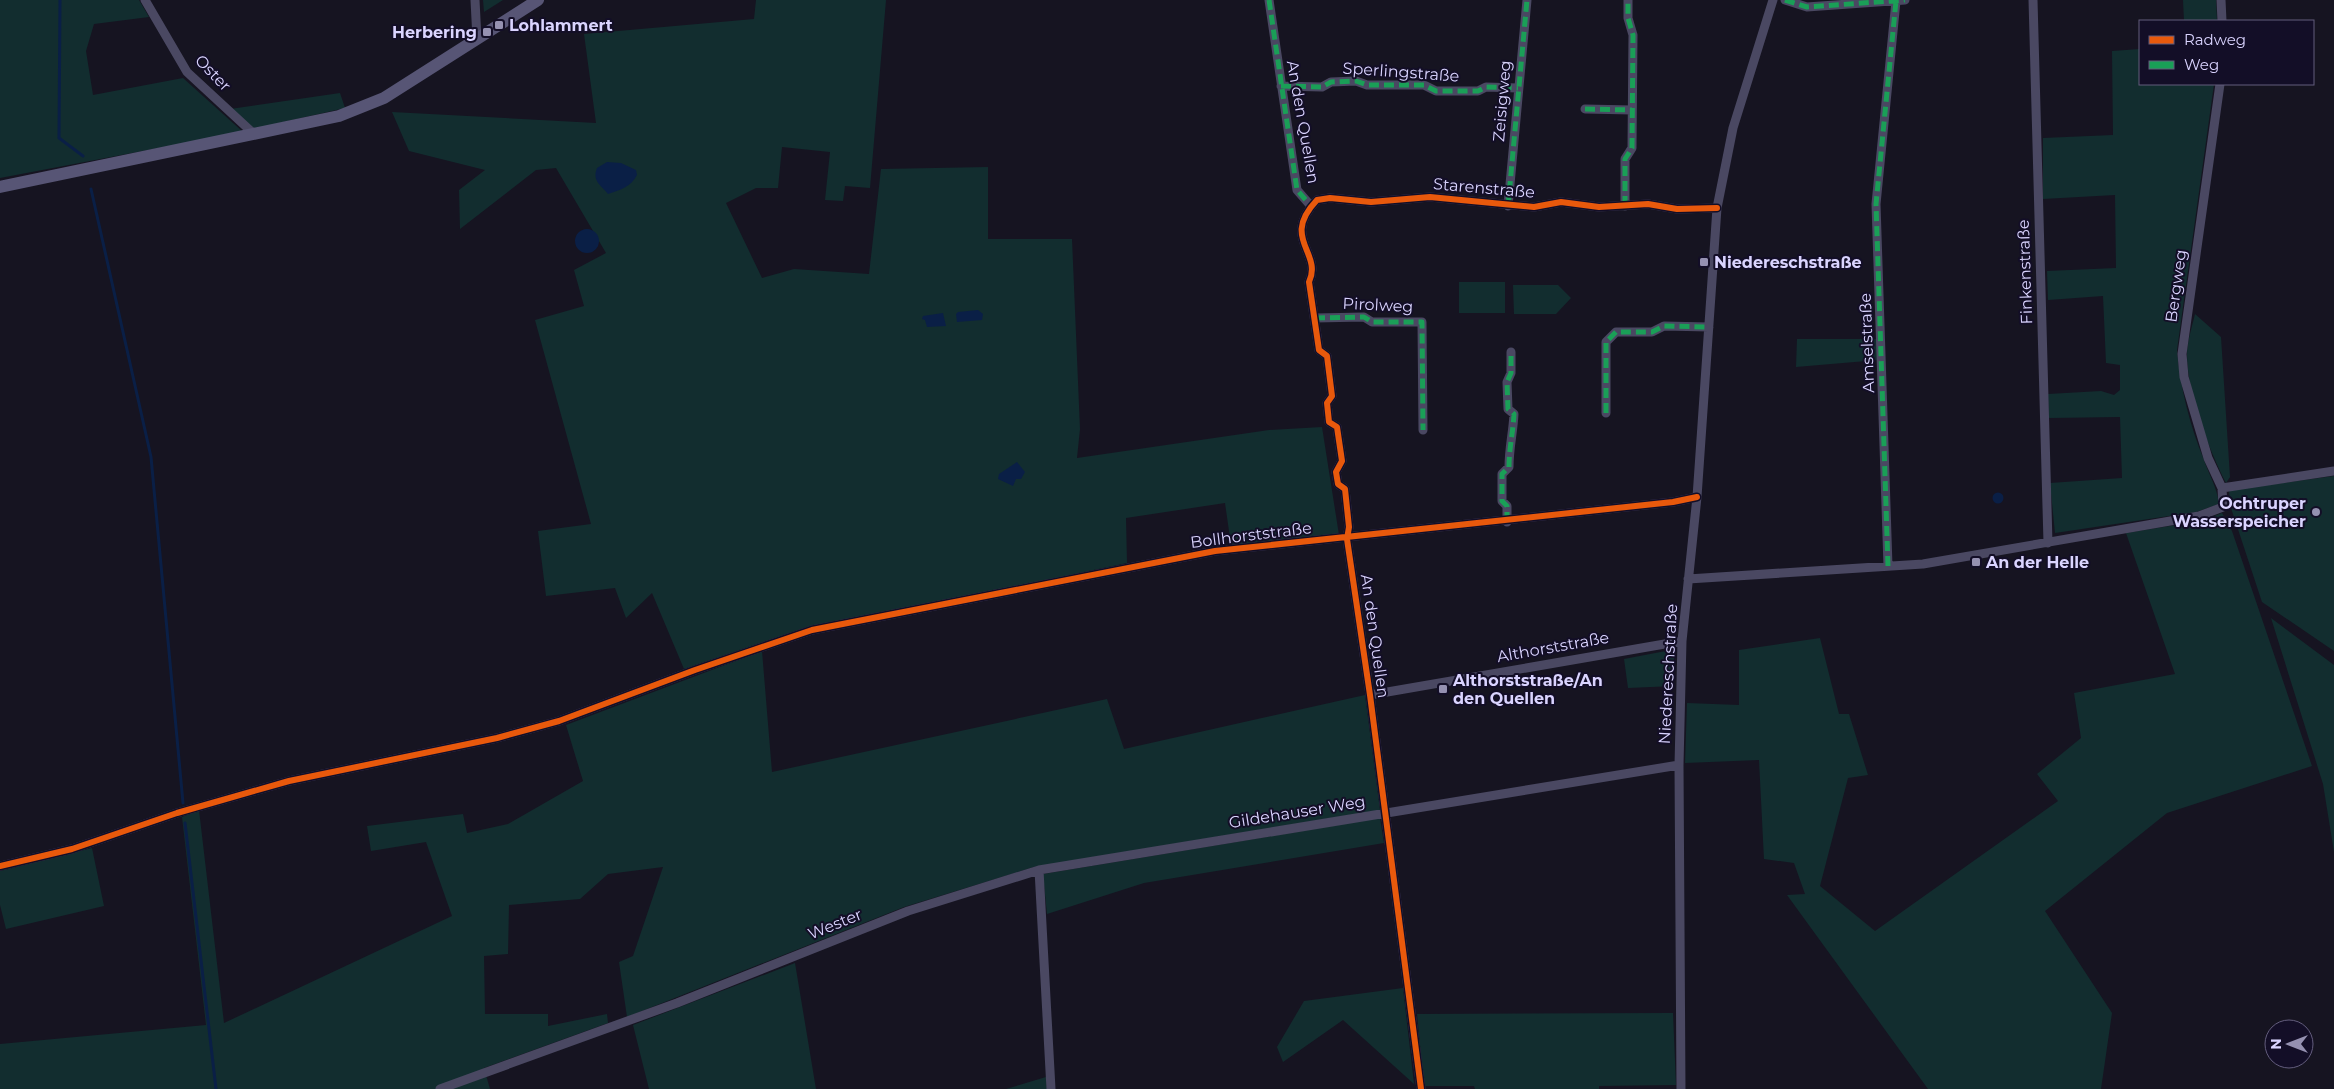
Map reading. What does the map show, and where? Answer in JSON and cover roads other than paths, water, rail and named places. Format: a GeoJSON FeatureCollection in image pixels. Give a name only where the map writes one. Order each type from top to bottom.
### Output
{"type":"FeatureCollection","features":[{"type":"Feature","properties":{"kind":"main road"},"geometry":{"type":"LineString","coordinates":[[0,187],[339,116],[384,98],[538,0]]}},
{"type":"Feature","properties":{"kind":"street","name":"Oster"},"geometry":{"type":"LineString","coordinates":[[145,0],[187,72],[254,134]]}},
{"type":"Feature","properties":{"kind":"street"},"geometry":{"type":"LineString","coordinates":[[475,0],[477,38]]}},
{"type":"Feature","properties":{"kind":"street","name":"An den Quellen"},"geometry":{"type":"LineString","coordinates":[[1269,0],[1298,190],[1311,206],[1303,220],[1301,232],[1303,247],[1308,254],[1313,274],[1309,282],[1318,350],[1327,356],[1332,396],[1327,403],[1329,422],[1337,427],[1342,461],[1336,472],[1338,484],[1345,489],[1349,527],[1347,539],[1386,813],[1421,1089]]}},
{"type":"Feature","properties":{"kind":"street","name":"Zeisigweg"},"geometry":{"type":"LineString","coordinates":[[1508,206],[1527,0]]}},
{"type":"Feature","properties":{"kind":"street"},"geometry":{"type":"LineString","coordinates":[[1625,206],[1625,159],[1632,148],[1633,35],[1628,18],[1628,0]]}},
{"type":"Feature","properties":{"kind":"street","name":"Niedereschstraße"},"geometry":{"type":"LineString","coordinates":[[1681,1089],[1679,765],[1682,641],[1697,497],[1716,208],[1733,128],[1773,0]]}},
{"type":"Feature","properties":{"kind":"street"},"geometry":{"type":"LineString","coordinates":[[1785,0],[1807,7],[1905,0]]}},
{"type":"Feature","properties":{"kind":"street","name":"Finkenstraße"},"geometry":{"type":"LineString","coordinates":[[2033,0],[2048,543]]}},
{"type":"Feature","properties":{"kind":"street"},"geometry":{"type":"LineString","coordinates":[[2220,0],[2222,20]]}},
{"type":"Feature","properties":{"kind":"street","name":"Amselstraße"},"geometry":{"type":"LineString","coordinates":[[1888,566],[1876,204],[1896,1]]}},
{"type":"Feature","properties":{"kind":"street","name":"Sperlingstraße"},"geometry":{"type":"LineString","coordinates":[[1282,86],[1322,87],[1331,82],[1356,81],[1367,85],[1424,85],[1436,91],[1478,91],[1486,87],[1518,88]]}},
{"type":"Feature","properties":{"kind":"street","name":"Bergweg"},"geometry":{"type":"LineString","coordinates":[[2220,85],[2182,354],[2184,377],[2208,458],[2222,488]]}},
{"type":"Feature","properties":{"kind":"street"},"geometry":{"type":"LineString","coordinates":[[1585,109],[1632,110]]}},
{"type":"Feature","properties":{"kind":"street","name":"Starenstraße"},"geometry":{"type":"LineString","coordinates":[[1311,206],[1317,200],[1330,198],[1371,202],[1430,197],[1508,206],[1520,204],[1534,207],[1561,202],[1598,207],[1648,204],[1677,209],[1716,208]]}},
{"type":"Feature","properties":{"kind":"street","name":"Pirolweg"},"geometry":{"type":"LineString","coordinates":[[1315,318],[1364,317],[1372,322],[1422,322],[1423,430]]}},
{"type":"Feature","properties":{"kind":"street"},"geometry":{"type":"LineString","coordinates":[[1606,413],[1606,342],[1616,332],[1652,332],[1664,326],[1709,327]]}},
{"type":"Feature","properties":{"kind":"street"},"geometry":{"type":"LineString","coordinates":[[1507,522],[1506,506],[1502,501],[1502,474],[1509,467],[1509,442],[1513,436],[1514,414],[1508,409],[1507,382],[1511,373],[1512,352]]}},
{"type":"Feature","properties":{"kind":"street"},"geometry":{"type":"LineString","coordinates":[[1688,579],[1931,562],[2048,543],[2198,516],[2223,507],[2222,488],[2334,472]]}},
{"type":"Feature","properties":{"kind":"street","name":"Bollhorststraße"},"geometry":{"type":"LineString","coordinates":[[0,866],[72,849],[177,813],[289,782],[497,738],[559,721],[694,670],[812,630],[1215,551],[1507,522],[1673,502],[1697,497]]}},
{"type":"Feature","properties":{"kind":"street","name":"Althorststraße"},"geometry":{"type":"LineString","coordinates":[[1370,695],[1682,641]]}},
{"type":"Feature","properties":{"kind":"street","name":"Gildehauser Weg"},"geometry":{"type":"LineString","coordinates":[[1039,870],[1679,765]]}},
{"type":"Feature","properties":{"kind":"street"},"geometry":{"type":"LineString","coordinates":[[1039,870],[1051,1089]]}},
{"type":"Feature","properties":{"kind":"street","name":"Wester"},"geometry":{"type":"LineString","coordinates":[[440,1089],[677,1003],[908,911],[1039,870]]}},
{"type":"Feature","properties":{"kind":"water"},"geometry":{"type":"Polygon","coordinates":[[[607,162],[621,163],[636,170],[637,175],[635,179],[621,189],[608,194],[595,176],[597,168],[607,162]]]}},
{"type":"Feature","properties":{"kind":"water"},"geometry":{"type":"Polygon","coordinates":[[[587,229],[595,233],[599,241],[595,249],[587,253],[579,249],[575,241],[579,233],[587,229]]]}},
{"type":"Feature","properties":{"kind":"water"},"geometry":{"type":"Polygon","coordinates":[[[978,310],[983,314],[982,320],[957,322],[956,314],[958,312],[978,310]]]}},
{"type":"Feature","properties":{"kind":"water"},"geometry":{"type":"Polygon","coordinates":[[[943,313],[946,326],[927,327],[925,320],[922,319],[923,316],[943,313]]]}},
{"type":"Feature","properties":{"kind":"water"},"geometry":{"type":"Polygon","coordinates":[[[1017,462],[1025,472],[1021,479],[1016,479],[1013,486],[998,479],[999,474],[1017,462]]]}},
{"type":"Feature","properties":{"kind":"water"},"geometry":{"type":"Polygon","coordinates":[[[1998,492],[2004,498],[1998,504],[1992,498],[1998,492]]]}},
{"type":"Feature","properties":{"kind":"waterway"},"geometry":{"type":"LineString","coordinates":[[60,0],[59,138],[83,156]]}},
{"type":"Feature","properties":{"kind":"waterway"},"geometry":{"type":"LineString","coordinates":[[91,189],[151,457],[183,803]]}},
{"type":"Feature","properties":{"kind":"waterway"},"geometry":{"type":"LineString","coordinates":[[185,823],[216,1089]]}},
{"type":"Feature","properties":{"kind":"place","name":"Lohlammert"},"geometry":{"type":"Point","coordinates":[499,25]}},
{"type":"Feature","properties":{"kind":"place","name":"Herbering"},"geometry":{"type":"Point","coordinates":[487,32]}},
{"type":"Feature","properties":{"kind":"place","name":"Niedereschstraße"},"geometry":{"type":"Point","coordinates":[1704,262]}},
{"type":"Feature","properties":{"kind":"place","name":"Ochtruper Wasserspeicher"},"geometry":{"type":"Point","coordinates":[2316,512]}},
{"type":"Feature","properties":{"kind":"place","name":"An der Helle"},"geometry":{"type":"Point","coordinates":[1976,562]}},
{"type":"Feature","properties":{"kind":"place","name":"Althorststraße/An den Quellen"},"geometry":{"type":"Point","coordinates":[1443,689]}}]}
